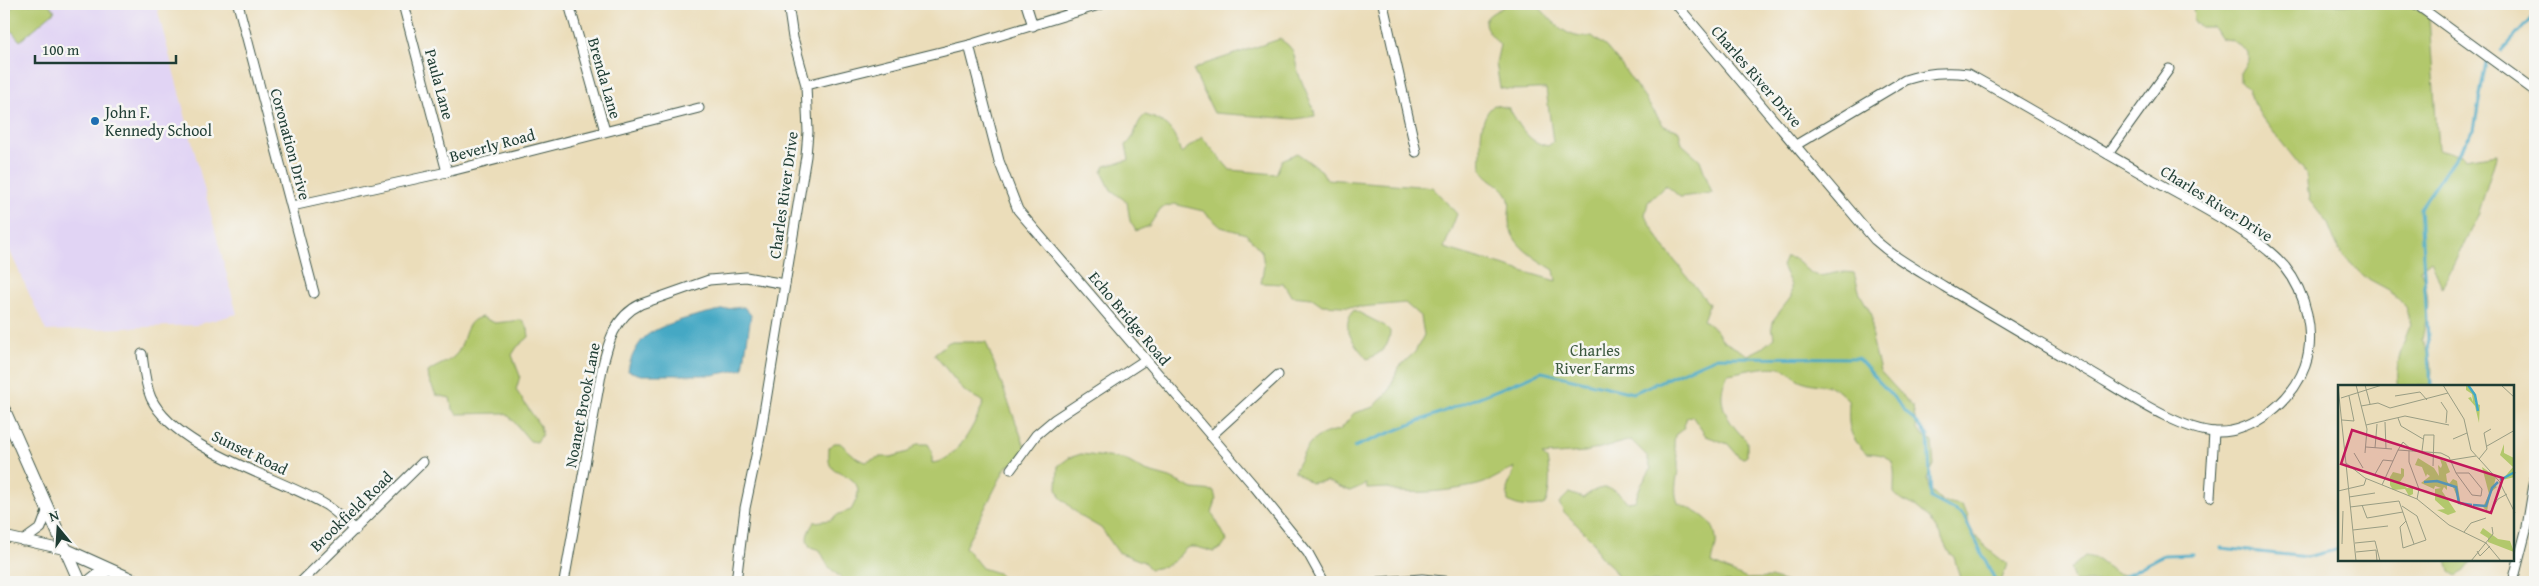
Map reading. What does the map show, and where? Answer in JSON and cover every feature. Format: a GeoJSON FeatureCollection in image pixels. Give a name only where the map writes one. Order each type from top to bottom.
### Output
{"type":"FeatureCollection","features":[{"type":"Feature","properties":{"kind":"main road"},"geometry":{"type":"LineString","coordinates":[[4,410],[80,582]]}},
{"type":"Feature","properties":{"kind":"main road"},"geometry":{"type":"LineString","coordinates":[[66,550],[137,582]]}},
{"type":"Feature","properties":{"kind":"main road"},"geometry":{"type":"LineString","coordinates":[[89,582],[99,574],[109,570]]}},
{"type":"Feature","properties":{"kind":"street","name":"Coronation Drive"},"geometry":{"type":"LineString","coordinates":[[238,4],[314,293]]}},
{"type":"Feature","properties":{"kind":"street","name":"Paula Lane"},"geometry":{"type":"LineString","coordinates":[[403,4],[447,172]]}},
{"type":"Feature","properties":{"kind":"street","name":"Brenda Lane"},"geometry":{"type":"LineString","coordinates":[[569,4],[605,131]]}},
{"type":"Feature","properties":{"kind":"street","name":"Charles River Drive"},"geometry":{"type":"LineString","coordinates":[[736,582],[744,508],[760,437],[806,156],[808,132],[806,85],[794,38],[788,4]]}},
{"type":"Feature","properties":{"kind":"street"},"geometry":{"type":"LineString","coordinates":[[1026,4],[1033,26]]}},
{"type":"Feature","properties":{"kind":"street"},"geometry":{"type":"LineString","coordinates":[[806,85],[969,45],[1102,4]]}},
{"type":"Feature","properties":{"kind":"street"},"geometry":{"type":"LineString","coordinates":[[1383,4],[1416,152]]}},
{"type":"Feature","properties":{"kind":"street","name":"Charles River Drive"},"geometry":{"type":"LineString","coordinates":[[1676,4],[1875,240],[1903,262],[2157,411],[2193,427],[2214,432],[2225,432],[2259,419],[2286,399],[2300,379],[2310,347],[2310,325],[2299,292],[2283,264],[2260,245],[2191,202],[1968,74],[1947,71],[1922,74],[1905,80],[1796,145]]}},
{"type":"Feature","properties":{"kind":"street"},"geometry":{"type":"LineString","coordinates":[[2416,4],[2535,91]]}},
{"type":"Feature","properties":{"kind":"street","name":"Echo Bridge Road"},"geometry":{"type":"LineString","coordinates":[[969,45],[1000,161],[1018,210],[1308,553],[1324,582]]}},
{"type":"Feature","properties":{"kind":"street"},"geometry":{"type":"LineString","coordinates":[[2108,154],[2169,69]]}},
{"type":"Feature","properties":{"kind":"street","name":"Beverly Road"},"geometry":{"type":"LineString","coordinates":[[292,206],[447,172],[699,108]]}},
{"type":"Feature","properties":{"kind":"street","name":"Noanet Brook Lane"},"geometry":{"type":"LineString","coordinates":[[564,582],[602,369],[608,343],[621,319],[631,309],[641,304],[709,280],[746,277],[785,284]]}},
{"type":"Feature","properties":{"kind":"street","name":"Sunset Road"},"geometry":{"type":"LineString","coordinates":[[142,354],[147,387],[159,411],[170,422],[211,452],[325,504],[356,530]]}},
{"type":"Feature","properties":{"kind":"street"},"geometry":{"type":"LineString","coordinates":[[1011,470],[1036,435],[1055,419],[1145,360]]}},
{"type":"Feature","properties":{"kind":"street"},"geometry":{"type":"LineString","coordinates":[[1211,436],[1278,375]]}},
{"type":"Feature","properties":{"kind":"street"},"geometry":{"type":"LineString","coordinates":[[2210,496],[2214,432]]}},
{"type":"Feature","properties":{"kind":"street","name":"Brookfield Road"},"geometry":{"type":"LineString","coordinates":[[301,582],[423,462]]}},
{"type":"Feature","properties":{"kind":"street"},"geometry":{"type":"LineString","coordinates":[[2513,582],[2531,528],[2535,478]]}},
{"type":"Feature","properties":{"kind":"street"},"geometry":{"type":"LineString","coordinates":[[23,541],[41,528],[48,508]]}},
{"type":"Feature","properties":{"kind":"street"},"geometry":{"type":"LineString","coordinates":[[4,536],[66,550]]}},
{"type":"Feature","properties":{"kind":"street"},"geometry":{"type":"LineString","coordinates":[[1378,582],[1422,579],[1454,582]]}},
{"type":"Feature","properties":{"kind":"shaded area","name":"John F. Kennedy School"},"geometry":{"type":"Polygon","coordinates":[[[4,4],[156,4],[237,314],[196,325],[46,331],[4,238],[4,4]]]}},
{"type":"Feature","properties":{"kind":"green space"},"geometry":{"type":"Polygon","coordinates":[[[16,4],[49,4],[55,11],[20,41],[4,22],[4,14],[16,4]]]}},
{"type":"Feature","properties":{"kind":"green space","name":"Charles River Farms"},"geometry":{"type":"Polygon","coordinates":[[[1504,4],[1536,4],[1554,23],[1568,33],[1583,37],[1592,36],[1606,47],[1622,66],[1664,126],[1679,131],[1682,144],[1700,160],[1712,193],[1680,197],[1666,185],[1648,202],[1645,215],[1663,246],[1709,304],[1703,320],[1716,330],[1723,341],[1748,355],[1762,348],[1774,338],[1772,326],[1774,319],[1791,297],[1791,285],[1782,266],[1786,257],[1796,259],[1804,268],[1817,275],[1844,272],[1854,273],[1860,294],[1872,315],[1872,338],[1880,371],[1913,407],[1917,430],[1932,442],[1934,465],[1927,478],[1929,489],[1941,501],[1961,505],[1968,515],[1971,530],[1988,549],[2007,564],[2001,582],[1961,582],[1954,557],[1949,553],[1933,524],[1917,507],[1894,493],[1894,469],[1892,463],[1884,456],[1866,453],[1852,435],[1849,424],[1849,402],[1833,387],[1802,381],[1780,368],[1773,367],[1728,374],[1724,384],[1722,402],[1729,419],[1747,441],[1747,456],[1744,458],[1739,457],[1728,444],[1706,436],[1692,416],[1687,417],[1683,429],[1675,435],[1674,447],[1678,462],[1676,498],[1678,503],[1703,516],[1712,526],[1716,542],[1712,563],[1747,579],[1773,578],[1787,582],[1621,582],[1611,566],[1599,555],[1593,541],[1564,512],[1559,503],[1569,493],[1583,498],[1601,488],[1612,489],[1627,502],[1635,501],[1640,487],[1651,469],[1647,456],[1631,440],[1585,452],[1542,455],[1547,459],[1549,476],[1547,499],[1545,504],[1531,507],[1521,506],[1508,501],[1507,489],[1515,467],[1476,485],[1450,490],[1419,492],[1395,491],[1388,488],[1367,489],[1366,484],[1350,491],[1326,481],[1311,483],[1294,471],[1316,438],[1340,430],[1354,413],[1374,407],[1389,391],[1398,368],[1415,352],[1424,335],[1421,317],[1405,303],[1361,307],[1322,305],[1312,298],[1291,296],[1284,284],[1261,283],[1264,266],[1262,252],[1246,234],[1221,227],[1203,211],[1174,204],[1161,208],[1149,226],[1136,231],[1130,221],[1127,202],[1111,190],[1102,172],[1105,166],[1129,160],[1126,145],[1145,115],[1160,121],[1169,128],[1176,139],[1181,153],[1202,137],[1230,170],[1276,174],[1282,160],[1297,153],[1322,171],[1326,179],[1432,187],[1457,214],[1444,248],[1556,281],[1554,270],[1525,250],[1514,237],[1510,230],[1510,204],[1507,194],[1486,175],[1481,167],[1482,126],[1486,115],[1494,105],[1509,108],[1525,132],[1535,141],[1548,146],[1553,142],[1546,89],[1511,90],[1500,88],[1496,63],[1500,45],[1485,24],[1488,16],[1502,8],[1504,4]]]}},
{"type":"Feature","properties":{"kind":"green space"},"geometry":{"type":"Polygon","coordinates":[[[2193,4],[2411,4],[2429,18],[2438,149],[2462,155],[2465,159],[2497,154],[2478,215],[2442,288],[2431,260],[2420,269],[2424,279],[2428,304],[2422,340],[2428,351],[2432,368],[2429,385],[2398,385],[2398,364],[2402,346],[2411,324],[2405,307],[2389,290],[2363,276],[2339,251],[2328,224],[2309,200],[2306,173],[2263,119],[2253,103],[2249,90],[2240,81],[2240,73],[2248,60],[2248,52],[2231,40],[2220,38],[2213,27],[2201,27],[2194,22],[2193,4]]]}},
{"type":"Feature","properties":{"kind":"green space"},"geometry":{"type":"Polygon","coordinates":[[[1280,39],[1293,51],[1299,75],[1315,116],[1295,119],[1214,113],[1193,70],[1205,64],[1280,39]]]}},
{"type":"Feature","properties":{"kind":"green space"},"geometry":{"type":"Polygon","coordinates":[[[1354,310],[1385,326],[1390,331],[1390,336],[1384,349],[1367,359],[1350,336],[1348,330],[1348,323],[1354,310]]]}},
{"type":"Feature","properties":{"kind":"green space"},"geometry":{"type":"Polygon","coordinates":[[[482,317],[495,323],[522,320],[528,329],[529,337],[517,347],[512,355],[520,376],[516,390],[540,426],[542,434],[537,442],[530,441],[510,417],[504,413],[457,414],[452,408],[450,398],[436,395],[429,380],[428,372],[455,356],[461,347],[469,326],[476,319],[482,317]]]}},
{"type":"Feature","properties":{"kind":"green space"},"geometry":{"type":"Polygon","coordinates":[[[949,342],[986,342],[1028,455],[1006,467],[965,547],[982,568],[998,573],[1007,582],[845,582],[828,566],[820,550],[810,547],[807,540],[814,522],[831,520],[839,514],[851,510],[858,494],[857,486],[854,482],[830,465],[829,448],[834,443],[840,443],[858,459],[866,462],[879,457],[891,457],[908,452],[917,444],[928,444],[932,451],[932,463],[950,456],[964,440],[984,402],[965,392],[934,354],[949,342]]]}},
{"type":"Feature","properties":{"kind":"green space"},"geometry":{"type":"Polygon","coordinates":[[[1081,454],[1124,459],[1145,471],[1170,478],[1193,489],[1214,491],[1216,500],[1212,513],[1227,540],[1222,548],[1213,552],[1201,548],[1188,548],[1173,562],[1163,567],[1150,569],[1144,562],[1118,552],[1101,528],[1080,516],[1060,497],[1057,488],[1058,466],[1069,458],[1081,454]]]}},
{"type":"Feature","properties":{"kind":"green space"},"geometry":{"type":"Polygon","coordinates":[[[2085,556],[2095,558],[2119,575],[2145,574],[2150,582],[2075,582],[2070,569],[2085,556]]]}},
{"type":"Feature","properties":{"kind":"green space"},"geometry":{"type":"Polygon","coordinates":[[[2447,561],[2472,561],[2465,571],[2456,576],[2450,572],[2447,561]]]}},
{"type":"Feature","properties":{"kind":"water"},"geometry":{"type":"Polygon","coordinates":[[[744,307],[751,315],[743,369],[713,375],[641,375],[628,371],[636,348],[653,331],[692,317],[744,307]]]}},
{"type":"Feature","properties":{"kind":"waterway"},"geometry":{"type":"LineString","coordinates":[[2502,51],[2535,14]]}},
{"type":"Feature","properties":{"kind":"waterway"},"geometry":{"type":"LineString","coordinates":[[2431,385],[2420,208],[2474,130],[2486,62]]}},
{"type":"Feature","properties":{"kind":"waterway"},"geometry":{"type":"LineString","coordinates":[[1354,447],[1542,372],[1633,393],[1717,357],[1858,358],[1928,436],[1931,498],[1963,515],[1996,582]]}},
{"type":"Feature","properties":{"kind":"waterway"},"geometry":{"type":"LineString","coordinates":[[2221,548],[2307,557],[2338,549]]}},
{"type":"Feature","properties":{"kind":"waterway"},"geometry":{"type":"LineString","coordinates":[[2113,582],[2164,555],[2193,554]]}},
{"type":"Feature","properties":{"kind":"place","name":"John F. Kennedy School"},"geometry":{"type":"Point","coordinates":[95,121]}}]}
